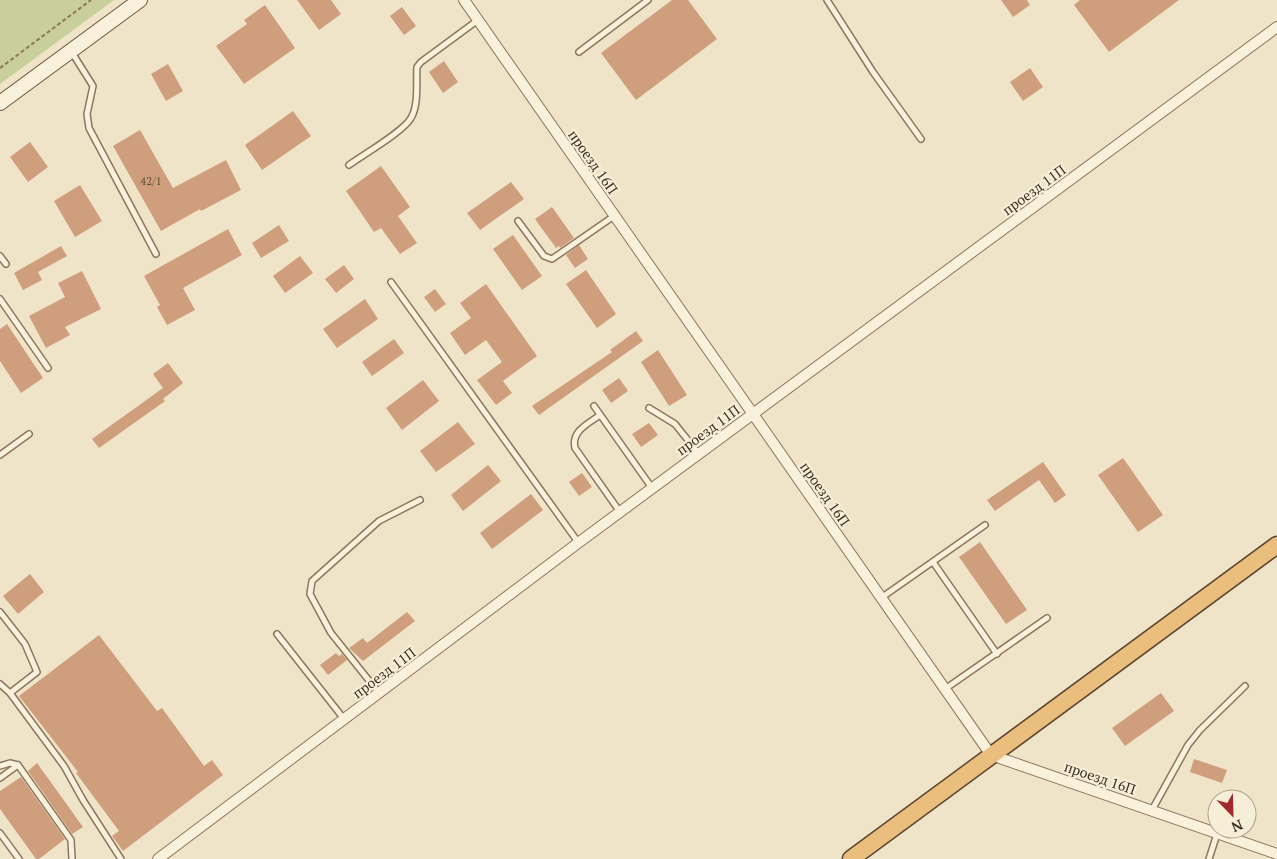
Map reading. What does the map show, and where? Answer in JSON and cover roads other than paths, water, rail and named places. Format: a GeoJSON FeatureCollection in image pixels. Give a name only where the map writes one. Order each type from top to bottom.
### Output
{"type":"FeatureCollection","features":[{"type":"Feature","properties":{"kind":"highway"},"geometry":{"type":"LineString","coordinates":[[851,859],[1277,545]]}},
{"type":"Feature","properties":{"kind":"main road"},"geometry":{"type":"LineString","coordinates":[[0,104],[140,0]]}},
{"type":"Feature","properties":{"kind":"street","name":"проезд 16П"},"geometry":{"type":"LineString","coordinates":[[464,0],[991,755],[1207,829]]}},
{"type":"Feature","properties":{"kind":"street","name":"проезд 11П"},"geometry":{"type":"LineString","coordinates":[[158,859],[578,543],[1277,27]]}},
{"type":"Feature","properties":{"kind":"street","name":"проезд 16П"},"geometry":{"type":"LineString","coordinates":[[1234,839],[1277,854]]}},
{"type":"Feature","properties":{"kind":"lane"},"geometry":{"type":"LineString","coordinates":[[578,52],[648,0]]}},
{"type":"Feature","properties":{"kind":"lane"},"geometry":{"type":"LineString","coordinates":[[827,0],[873,72],[921,139]]}},
{"type":"Feature","properties":{"kind":"lane"},"geometry":{"type":"LineString","coordinates":[[349,165],[403,127],[411,118],[414,109],[418,68],[421,62],[478,20]]}},
{"type":"Feature","properties":{"kind":"lane"},"geometry":{"type":"LineString","coordinates":[[71,51],[93,86],[88,114],[89,128],[156,254]]}},
{"type":"Feature","properties":{"kind":"lane"},"geometry":{"type":"LineString","coordinates":[[518,221],[544,256],[552,259],[614,216]]}},
{"type":"Feature","properties":{"kind":"lane"},"geometry":{"type":"LineString","coordinates":[[0,256],[6,264]]}},
{"type":"Feature","properties":{"kind":"lane"},"geometry":{"type":"LineString","coordinates":[[390,282],[578,543]]}},
{"type":"Feature","properties":{"kind":"lane"},"geometry":{"type":"LineString","coordinates":[[0,299],[48,368]]}},
{"type":"Feature","properties":{"kind":"lane"},"geometry":{"type":"LineString","coordinates":[[594,406],[652,489]]}},
{"type":"Feature","properties":{"kind":"lane"},"geometry":{"type":"LineString","coordinates":[[649,408],[675,424],[699,454]]}},
{"type":"Feature","properties":{"kind":"lane"},"geometry":{"type":"LineString","coordinates":[[600,415],[577,432],[574,442],[575,448],[620,512]]}},
{"type":"Feature","properties":{"kind":"lane"},"geometry":{"type":"LineString","coordinates":[[0,455],[29,434]]}},
{"type":"Feature","properties":{"kind":"lane"},"geometry":{"type":"LineString","coordinates":[[379,693],[331,633],[310,594],[310,588],[312,581],[379,522],[420,500]]}},
{"type":"Feature","properties":{"kind":"lane"},"geometry":{"type":"LineString","coordinates":[[881,598],[985,525]]}},
{"type":"Feature","properties":{"kind":"lane"},"geometry":{"type":"LineString","coordinates":[[933,562],[997,654]]}},
{"type":"Feature","properties":{"kind":"lane"},"geometry":{"type":"LineString","coordinates":[[0,612],[25,644],[37,672],[10,693]]}},
{"type":"Feature","properties":{"kind":"lane"},"geometry":{"type":"LineString","coordinates":[[945,689],[1047,618]]}},
{"type":"Feature","properties":{"kind":"lane"},"geometry":{"type":"LineString","coordinates":[[277,634],[344,719]]}},
{"type":"Feature","properties":{"kind":"lane"},"geometry":{"type":"LineString","coordinates":[[0,684],[10,693],[64,766],[121,859]]}},
{"type":"Feature","properties":{"kind":"lane"},"geometry":{"type":"LineString","coordinates":[[1152,810],[1188,746],[1200,730],[1245,686]]}},
{"type":"Feature","properties":{"kind":"lane"},"geometry":{"type":"LineString","coordinates":[[0,766],[10,762],[18,765],[71,840],[72,859]]}},
{"type":"Feature","properties":{"kind":"lane"},"geometry":{"type":"LineString","coordinates":[[0,778],[18,765]]}},
{"type":"Feature","properties":{"kind":"lane"},"geometry":{"type":"LineString","coordinates":[[0,833],[19,859]]}},
{"type":"Feature","properties":{"kind":"lane"},"geometry":{"type":"LineString","coordinates":[[1208,859],[1215,839]]}}]}
